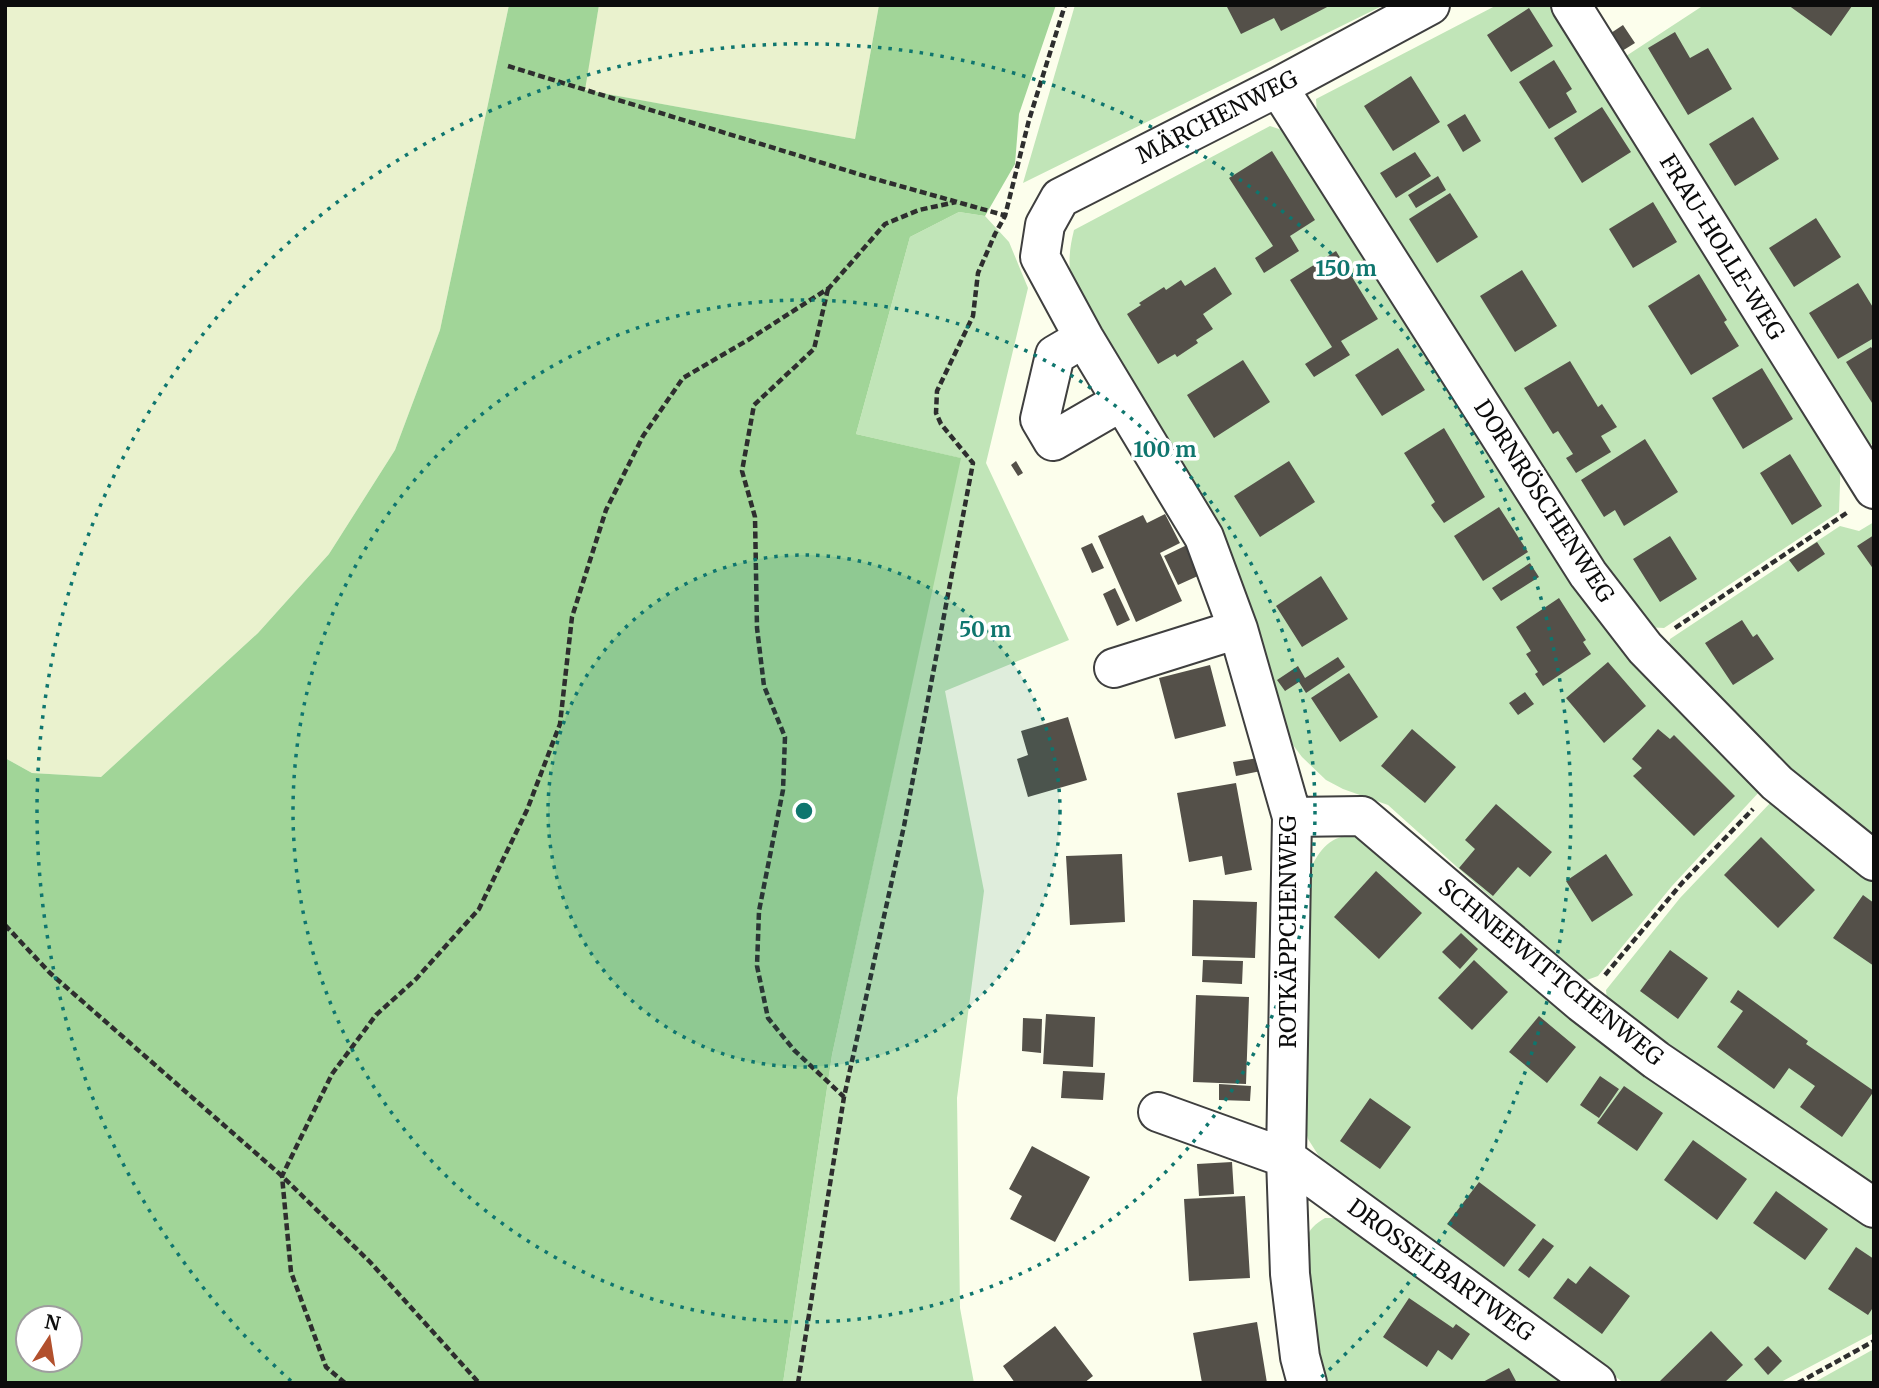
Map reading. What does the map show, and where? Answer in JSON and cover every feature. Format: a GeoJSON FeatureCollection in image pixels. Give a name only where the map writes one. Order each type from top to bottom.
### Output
{"type":"FeatureCollection","features":[{"type":"Feature","properties":{"kind":"street","name":"MÄRCHENWEG"},"geometry":{"type":"LineString","coordinates":[[1042,241],[1060,198],[1278,87],[1430,5]]}},
{"type":"Feature","properties":{"kind":"street","name":"FRAU-HOLLE-WEG"},"geometry":{"type":"LineString","coordinates":[[1571,5],[1862,500]]}},
{"type":"Feature","properties":{"kind":"street","name":"DORNRÖSCHENWEG"},"geometry":{"type":"LineString","coordinates":[[1278,87],[1588,574],[1645,648],[1777,783],[1874,861]]}},
{"type":"Feature","properties":{"kind":"street","name":"ROTKÄPPCHENWEG"},"geometry":{"type":"LineString","coordinates":[[1042,241],[1084,338],[1204,537],[1238,629],[1292,817],[1286,1158],[1290,1274],[1300,1357],[1307,1383]]}},
{"type":"Feature","properties":{"kind":"street"},"geometry":{"type":"LineString","coordinates":[[1084,338],[1055,355],[1040,419],[1054,441],[1122,401]]}},
{"type":"Feature","properties":{"kind":"street"},"geometry":{"type":"LineString","coordinates":[[1114,668],[1238,629]]}},
{"type":"Feature","properties":{"kind":"street","name":"SCHNEEWITTCHENWEG"},"geometry":{"type":"LineString","coordinates":[[1292,817],[1362,816],[1582,1003],[1657,1060],[1874,1208]]}},
{"type":"Feature","properties":{"kind":"street"},"geometry":{"type":"LineString","coordinates":[[1158,1112],[1286,1158]]}},
{"type":"Feature","properties":{"kind":"street","name":"DROSSELBARTWEG"},"geometry":{"type":"LineString","coordinates":[[1286,1158],[1596,1383]]}},
{"type":"Feature","properties":{"kind":"path"},"geometry":{"type":"LineString","coordinates":[[798,1383],[844,1097],[904,827],[973,463],[941,424],[936,413],[937,391],[973,316],[978,273],[1005,216],[1029,120],[1065,5]]}},
{"type":"Feature","properties":{"kind":"path"},"geometry":{"type":"LineString","coordinates":[[508,66],[1005,216],[1042,241]]}},
{"type":"Feature","properties":{"kind":"path"},"geometry":{"type":"LineString","coordinates":[[345,1383],[326,1367],[291,1272],[282,1176],[332,1073],[376,1015],[416,979],[479,909],[527,810],[560,724],[572,617],[606,510],[643,436],[683,379],[829,288],[885,224],[919,210],[956,202]]}},
{"type":"Feature","properties":{"kind":"path"},"geometry":{"type":"LineString","coordinates":[[829,288],[814,349],[754,405],[742,471],[755,517],[757,628],[764,686],[785,737],[783,790],[759,911],[757,966],[768,1018],[794,1050],[844,1097]]}},
{"type":"Feature","properties":{"kind":"path"},"geometry":{"type":"LineString","coordinates":[[1645,648],[1862,500]]}},
{"type":"Feature","properties":{"kind":"path"},"geometry":{"type":"LineString","coordinates":[[1582,1003],[1682,883],[1777,783]]}},
{"type":"Feature","properties":{"kind":"path"},"geometry":{"type":"LineString","coordinates":[[5,925],[50,973],[282,1176],[370,1262],[478,1383]]}},
{"type":"Feature","properties":{"kind":"path"},"geometry":{"type":"LineString","coordinates":[[1798,1383],[1874,1341]]}},
{"type":"Feature","properties":{"kind":"green space"},"geometry":{"type":"Polygon","coordinates":[[[5,5],[509,5],[440,330],[395,450],[329,554],[258,633],[101,777],[32,773],[5,758],[5,5]]]}},
{"type":"Feature","properties":{"kind":"green space"},"geometry":{"type":"Polygon","coordinates":[[[509,5],[599,5],[585,90],[855,139],[879,5],[1056,5],[1019,114],[1015,164],[985,216],[959,212],[910,237],[856,434],[961,458],[832,1055],[783,1383],[5,1383],[5,758],[32,773],[101,777],[258,633],[329,554],[395,450],[440,330],[509,5]]]}},
{"type":"Feature","properties":{"kind":"green space"},"geometry":{"type":"Polygon","coordinates":[[[599,5],[879,5],[855,139],[584,90],[599,5]]]}},
{"type":"Feature","properties":{"kind":"green space"},"geometry":{"type":"Polygon","coordinates":[[[1075,5],[1384,5],[1023,183],[1075,5]]]}},
{"type":"Feature","properties":{"kind":"green space"},"geometry":{"type":"Polygon","coordinates":[[[1497,5],[1554,5],[1841,455],[1839,512],[1664,628],[1645,627],[1623,597],[1317,115],[1316,99],[1497,5]]]}},
{"type":"Feature","properties":{"kind":"green space"},"geometry":{"type":"Polygon","coordinates":[[[1704,5],[1874,5],[1874,445],[1864,442],[1620,60],[1704,5]]]}},
{"type":"Feature","properties":{"kind":"green space"},"geometry":{"type":"Polygon","coordinates":[[[1270,126],[1282,130],[1561,560],[1760,791],[1672,886],[1598,976],[1584,981],[1388,805],[1326,780],[1302,757],[1293,745],[1072,285],[1070,257],[1074,230],[1270,126]]]}},
{"type":"Feature","properties":{"kind":"green space"},"geometry":{"type":"Polygon","coordinates":[[[959,212],[985,216],[1009,242],[1028,288],[986,463],[1069,640],[945,691],[984,891],[957,1098],[960,1308],[974,1383],[783,1383],[832,1055],[960,458],[856,434],[910,237],[959,212]]]}},
{"type":"Feature","properties":{"kind":"green space"},"geometry":{"type":"Polygon","coordinates":[[[1874,522],[1874,842],[1821,801],[1668,652],[1670,639],[1840,526],[1859,531],[1874,522]]]}},
{"type":"Feature","properties":{"kind":"green space"},"geometry":{"type":"Polygon","coordinates":[[[1772,801],[1874,884],[1874,1188],[1607,1000],[1606,990],[1680,898],[1772,801]]]}},
{"type":"Feature","properties":{"kind":"green space"},"geometry":{"type":"Polygon","coordinates":[[[1357,834],[1777,1163],[1874,1230],[1874,1333],[1779,1383],[1624,1383],[1322,1161],[1305,1129],[1309,872],[1317,856],[1327,845],[1340,837],[1357,834]]]}},
{"type":"Feature","properties":{"kind":"green space"},"geometry":{"type":"Polygon","coordinates":[[[1325,1218],[1338,1218],[1564,1383],[1325,1383],[1318,1354],[1306,1240],[1313,1227],[1325,1218]]]}},
{"type":"Feature","properties":{"kind":"green space"},"geometry":{"type":"Polygon","coordinates":[[[1874,1349],[1874,1383],[1813,1383],[1874,1349]]]}},
{"type":"Feature","properties":{"kind":"building"},"geometry":{"type":"Polygon","coordinates":[[[1226,5],[1331,5],[1281,31],[1274,18],[1241,34],[1226,5]]]}},
{"type":"Feature","properties":{"kind":"building"},"geometry":{"type":"Polygon","coordinates":[[[1788,5],[1851,5],[1852,6],[1831,36],[1788,5]]]}},
{"type":"Feature","properties":{"kind":"building"},"geometry":{"type":"Polygon","coordinates":[[[1529,8],[1553,46],[1511,72],[1487,35],[1529,8]]]}},
{"type":"Feature","properties":{"kind":"building"},"geometry":{"type":"Polygon","coordinates":[[[1623,25],[1635,43],[1622,51],[1611,33],[1623,25]]]}},
{"type":"Feature","properties":{"kind":"building"},"geometry":{"type":"Polygon","coordinates":[[[1675,32],[1690,58],[1708,48],[1732,89],[1688,115],[1648,48],[1675,32]]]}},
{"type":"Feature","properties":{"kind":"building"},"geometry":{"type":"Polygon","coordinates":[[[1554,60],[1572,89],[1566,93],[1577,112],[1549,129],[1519,82],[1554,60]]]}},
{"type":"Feature","properties":{"kind":"building"},"geometry":{"type":"Polygon","coordinates":[[[1411,76],[1440,122],[1393,151],[1364,106],[1411,76]]]}},
{"type":"Feature","properties":{"kind":"building"},"geometry":{"type":"Polygon","coordinates":[[[1602,107],[1631,152],[1582,183],[1554,138],[1602,107]]]}},
{"type":"Feature","properties":{"kind":"building"},"geometry":{"type":"Polygon","coordinates":[[[1465,114],[1481,141],[1463,152],[1447,125],[1465,114]]]}},
{"type":"Feature","properties":{"kind":"building"},"geometry":{"type":"Polygon","coordinates":[[[1753,117],[1779,159],[1735,186],[1709,144],[1753,117]]]}},
{"type":"Feature","properties":{"kind":"building"},"geometry":{"type":"Polygon","coordinates":[[[1272,151],[1315,220],[1290,236],[1299,251],[1264,273],[1255,258],[1273,246],[1229,178],[1272,151]]]}},
{"type":"Feature","properties":{"kind":"building"},"geometry":{"type":"Polygon","coordinates":[[[1415,152],[1431,176],[1396,198],[1380,173],[1415,152]]]}},
{"type":"Feature","properties":{"kind":"building"},"geometry":{"type":"Polygon","coordinates":[[[1438,176],[1446,190],[1416,208],[1408,195],[1438,176]]]}},
{"type":"Feature","properties":{"kind":"building"},"geometry":{"type":"Polygon","coordinates":[[[1450,193],[1478,237],[1437,263],[1409,219],[1450,193]]]}},
{"type":"Feature","properties":{"kind":"building"},"geometry":{"type":"Polygon","coordinates":[[[1653,202],[1677,242],[1633,268],[1609,229],[1653,202]]]}},
{"type":"Feature","properties":{"kind":"building"},"geometry":{"type":"Polygon","coordinates":[[[1816,218],[1841,257],[1794,287],[1769,248],[1816,218]]]}},
{"type":"Feature","properties":{"kind":"building"},"geometry":{"type":"Polygon","coordinates":[[[1336,251],[1378,319],[1341,341],[1350,355],[1314,377],[1305,364],[1332,347],[1290,280],[1336,251]]]}},
{"type":"Feature","properties":{"kind":"building"},"geometry":{"type":"Polygon","coordinates":[[[1215,267],[1232,294],[1203,314],[1213,329],[1177,357],[1175,354],[1158,364],[1127,314],[1164,287],[1166,290],[1181,280],[1185,286],[1215,267]]]}},
{"type":"Feature","properties":{"kind":"building"},"geometry":{"type":"Polygon","coordinates":[[[1522,270],[1557,326],[1515,352],[1480,296],[1522,270]]]}},
{"type":"Feature","properties":{"kind":"building"},"geometry":{"type":"Polygon","coordinates":[[[1699,274],[1727,320],[1724,322],[1739,346],[1691,375],[1648,306],[1699,274]]]}},
{"type":"Feature","properties":{"kind":"building"},"geometry":{"type":"Polygon","coordinates":[[[1858,283],[1874,309],[1874,338],[1838,359],[1809,313],[1858,283]]]}},
{"type":"Feature","properties":{"kind":"building"},"geometry":{"type":"Polygon","coordinates":[[[1871,347],[1874,351],[1874,406],[1846,362],[1871,347]]]}},
{"type":"Feature","properties":{"kind":"building"},"geometry":{"type":"Polygon","coordinates":[[[1398,348],[1425,390],[1382,416],[1355,375],[1398,348]]]}},
{"type":"Feature","properties":{"kind":"building"},"geometry":{"type":"Polygon","coordinates":[[[1243,360],[1270,402],[1214,438],[1187,395],[1243,360]]]}},
{"type":"Feature","properties":{"kind":"building"},"geometry":{"type":"Polygon","coordinates":[[[1570,361],[1598,407],[1602,404],[1617,427],[1601,436],[1611,452],[1576,473],[1566,458],[1573,454],[1558,431],[1553,434],[1524,388],[1570,361]]]}},
{"type":"Feature","properties":{"kind":"building"},"geometry":{"type":"Polygon","coordinates":[[[1762,368],[1793,419],[1743,449],[1712,398],[1762,368]]]}},
{"type":"Feature","properties":{"kind":"building"},"geometry":{"type":"Polygon","coordinates":[[[1444,428],[1485,497],[1444,523],[1431,505],[1435,502],[1404,453],[1444,428]]]}},
{"type":"Feature","properties":{"kind":"building"},"geometry":{"type":"Polygon","coordinates":[[[1645,439],[1678,492],[1624,526],[1615,510],[1604,517],[1581,480],[1645,439]]]}},
{"type":"Feature","properties":{"kind":"building"},"geometry":{"type":"Polygon","coordinates":[[[1790,454],[1822,506],[1792,525],[1760,473],[1790,454]]]}},
{"type":"Feature","properties":{"kind":"building"},"geometry":{"type":"Polygon","coordinates":[[[1016,461],[1023,473],[1018,476],[1011,465],[1016,461]]]}},
{"type":"Feature","properties":{"kind":"building"},"geometry":{"type":"Polygon","coordinates":[[[1289,461],[1315,502],[1260,537],[1234,496],[1289,461]]]}},
{"type":"Feature","properties":{"kind":"building"},"geometry":{"type":"Polygon","coordinates":[[[1499,507],[1528,552],[1483,581],[1454,536],[1499,507]]]}},
{"type":"Feature","properties":{"kind":"building"},"geometry":{"type":"Polygon","coordinates":[[[1165,514],[1180,543],[1160,553],[1182,601],[1136,622],[1098,536],[1143,515],[1147,523],[1165,514]]]}},
{"type":"Feature","properties":{"kind":"building"},"geometry":{"type":"Polygon","coordinates":[[[1874,535],[1874,570],[1857,546],[1874,535]]]}},
{"type":"Feature","properties":{"kind":"building"},"geometry":{"type":"Polygon","coordinates":[[[1670,536],[1697,579],[1660,602],[1633,559],[1670,536]]]}},
{"type":"Feature","properties":{"kind":"building"},"geometry":{"type":"Polygon","coordinates":[[[1817,542],[1825,554],[1798,572],[1789,560],[1817,542]]]}},
{"type":"Feature","properties":{"kind":"building"},"geometry":{"type":"Polygon","coordinates":[[[1092,543],[1104,568],[1092,573],[1081,548],[1092,543]]]}},
{"type":"Feature","properties":{"kind":"building"},"geometry":{"type":"Polygon","coordinates":[[[1187,545],[1200,575],[1178,585],[1164,556],[1187,545]]]}},
{"type":"Feature","properties":{"kind":"building"},"geometry":{"type":"Polygon","coordinates":[[[1530,563],[1539,577],[1501,601],[1492,588],[1530,563]]]}},
{"type":"Feature","properties":{"kind":"building"},"geometry":{"type":"Polygon","coordinates":[[[1321,576],[1348,619],[1302,647],[1276,606],[1321,576]]]}},
{"type":"Feature","properties":{"kind":"building"},"geometry":{"type":"Polygon","coordinates":[[[1115,588],[1130,620],[1117,626],[1103,594],[1115,588]]]}},
{"type":"Feature","properties":{"kind":"building"},"geometry":{"type":"Polygon","coordinates":[[[1559,598],[1586,640],[1583,642],[1591,654],[1543,686],[1535,674],[1538,672],[1526,654],[1531,651],[1516,627],[1559,598]]]}},
{"type":"Feature","properties":{"kind":"building"},"geometry":{"type":"Polygon","coordinates":[[[1742,620],[1753,637],[1757,634],[1774,659],[1733,685],[1705,643],[1742,620]]]}},
{"type":"Feature","properties":{"kind":"building"},"geometry":{"type":"Polygon","coordinates":[[[1338,657],[1345,667],[1306,693],[1299,682],[1285,691],[1277,680],[1298,666],[1305,678],[1338,657]]]}},
{"type":"Feature","properties":{"kind":"building"},"geometry":{"type":"Polygon","coordinates":[[[1608,662],[1646,706],[1604,743],[1566,698],[1608,662]]]}},
{"type":"Feature","properties":{"kind":"building"},"geometry":{"type":"Polygon","coordinates":[[[1210,665],[1226,726],[1175,739],[1159,678],[1210,665]]]}},
{"type":"Feature","properties":{"kind":"building"},"geometry":{"type":"Polygon","coordinates":[[[1349,673],[1378,717],[1340,742],[1311,698],[1349,673]]]}},
{"type":"Feature","properties":{"kind":"building"},"geometry":{"type":"Polygon","coordinates":[[[1525,692],[1534,704],[1518,715],[1509,703],[1525,692]]]}},
{"type":"Feature","properties":{"kind":"building"},"geometry":{"type":"Polygon","coordinates":[[[1068,717],[1087,780],[1028,797],[1017,759],[1028,755],[1021,731],[1068,717]]]}},
{"type":"Feature","properties":{"kind":"building"},"geometry":{"type":"Polygon","coordinates":[[[1412,729],[1456,767],[1425,803],[1381,766],[1412,729]]]}},
{"type":"Feature","properties":{"kind":"building"},"geometry":{"type":"Polygon","coordinates":[[[1658,729],[1670,739],[1674,735],[1735,796],[1694,836],[1633,776],[1642,768],[1632,759],[1658,729]]]}},
{"type":"Feature","properties":{"kind":"building"},"geometry":{"type":"Polygon","coordinates":[[[1258,758],[1261,771],[1236,776],[1233,762],[1258,758]]]}},
{"type":"Feature","properties":{"kind":"building"},"geometry":{"type":"Polygon","coordinates":[[[1236,783],[1252,870],[1225,875],[1222,856],[1189,862],[1177,793],[1236,783]]]}},
{"type":"Feature","properties":{"kind":"building"},"geometry":{"type":"Polygon","coordinates":[[[1496,804],[1552,852],[1530,877],[1518,867],[1493,896],[1459,868],[1475,849],[1465,840],[1496,804]]]}},
{"type":"Feature","properties":{"kind":"building"},"geometry":{"type":"Polygon","coordinates":[[[1761,837],[1815,890],[1778,928],[1724,875],[1761,837]]]}},
{"type":"Feature","properties":{"kind":"building"},"geometry":{"type":"Polygon","coordinates":[[[1122,854],[1125,922],[1070,925],[1066,856],[1122,854]]]}},
{"type":"Feature","properties":{"kind":"building"},"geometry":{"type":"Polygon","coordinates":[[[1606,854],[1633,895],[1592,922],[1566,881],[1606,854]]]}},
{"type":"Feature","properties":{"kind":"building"},"geometry":{"type":"Polygon","coordinates":[[[1376,871],[1422,913],[1379,959],[1334,917],[1376,871]]]}},
{"type":"Feature","properties":{"kind":"building"},"geometry":{"type":"Polygon","coordinates":[[[1863,895],[1874,903],[1874,966],[1833,938],[1863,895]]]}},
{"type":"Feature","properties":{"kind":"building"},"geometry":{"type":"Polygon","coordinates":[[[1193,900],[1257,902],[1255,958],[1192,956],[1193,900]]]}},
{"type":"Feature","properties":{"kind":"building"},"geometry":{"type":"Polygon","coordinates":[[[1461,933],[1478,949],[1460,969],[1442,952],[1461,933]]]}},
{"type":"Feature","properties":{"kind":"building"},"geometry":{"type":"Polygon","coordinates":[[[1670,950],[1708,978],[1678,1019],[1640,991],[1670,950]]]}},
{"type":"Feature","properties":{"kind":"building"},"geometry":{"type":"Polygon","coordinates":[[[1203,960],[1243,961],[1242,984],[1202,982],[1203,960]]]}},
{"type":"Feature","properties":{"kind":"building"},"geometry":{"type":"Polygon","coordinates":[[[1474,960],[1508,992],[1472,1030],[1438,998],[1474,960]]]}},
{"type":"Feature","properties":{"kind":"building"},"geometry":{"type":"Polygon","coordinates":[[[1738,990],[1808,1041],[1806,1044],[1874,1091],[1842,1137],[1800,1107],[1815,1086],[1789,1068],[1774,1089],[1717,1047],[1743,1011],[1730,1002],[1738,990]]]}},
{"type":"Feature","properties":{"kind":"building"},"geometry":{"type":"Polygon","coordinates":[[[1196,995],[1249,997],[1246,1084],[1193,1082],[1196,995]]]}},
{"type":"Feature","properties":{"kind":"building"},"geometry":{"type":"Polygon","coordinates":[[[1046,1014],[1095,1017],[1093,1067],[1043,1064],[1046,1014]]]}},
{"type":"Feature","properties":{"kind":"building"},"geometry":{"type":"Polygon","coordinates":[[[1539,1016],[1576,1047],[1547,1083],[1509,1052],[1539,1016]]]}},
{"type":"Feature","properties":{"kind":"building"},"geometry":{"type":"Polygon","coordinates":[[[1023,1018],[1042,1019],[1041,1053],[1022,1051],[1023,1018]]]}},
{"type":"Feature","properties":{"kind":"building"},"geometry":{"type":"Polygon","coordinates":[[[1063,1071],[1105,1073],[1103,1100],[1061,1098],[1063,1071]]]}},
{"type":"Feature","properties":{"kind":"building"},"geometry":{"type":"Polygon","coordinates":[[[1600,1076],[1619,1089],[1599,1118],[1580,1105],[1600,1076]]]}},
{"type":"Feature","properties":{"kind":"building"},"geometry":{"type":"Polygon","coordinates":[[[1219,1084],[1251,1086],[1250,1101],[1219,1100],[1219,1084]]]}},
{"type":"Feature","properties":{"kind":"building"},"geometry":{"type":"Polygon","coordinates":[[[1624,1086],[1663,1113],[1637,1151],[1597,1123],[1624,1086]]]}},
{"type":"Feature","properties":{"kind":"building"},"geometry":{"type":"Polygon","coordinates":[[[1370,1098],[1411,1127],[1380,1169],[1340,1141],[1370,1098]]]}},
{"type":"Feature","properties":{"kind":"building"},"geometry":{"type":"Polygon","coordinates":[[[1693,1140],[1747,1179],[1717,1220],[1664,1180],[1693,1140]]]}},
{"type":"Feature","properties":{"kind":"building"},"geometry":{"type":"Polygon","coordinates":[[[1032,1146],[1090,1177],[1055,1242],[1010,1219],[1022,1196],[1009,1189],[1032,1146]]]}},
{"type":"Feature","properties":{"kind":"building"},"geometry":{"type":"Polygon","coordinates":[[[1232,1162],[1234,1194],[1199,1196],[1197,1164],[1232,1162]]]}},
{"type":"Feature","properties":{"kind":"building"},"geometry":{"type":"Polygon","coordinates":[[[1479,1182],[1536,1225],[1504,1267],[1447,1224],[1479,1182]]]}},
{"type":"Feature","properties":{"kind":"building"},"geometry":{"type":"Polygon","coordinates":[[[1776,1191],[1828,1229],[1805,1260],[1753,1223],[1776,1191]]]}},
{"type":"Feature","properties":{"kind":"building"},"geometry":{"type":"Polygon","coordinates":[[[1245,1196],[1250,1278],[1189,1281],[1184,1199],[1245,1196]]]}},
{"type":"Feature","properties":{"kind":"building"},"geometry":{"type":"Polygon","coordinates":[[[1543,1238],[1554,1246],[1529,1278],[1518,1270],[1543,1238]]]}},
{"type":"Feature","properties":{"kind":"building"},"geometry":{"type":"Polygon","coordinates":[[[1856,1247],[1874,1259],[1874,1306],[1868,1315],[1828,1289],[1856,1247]]]}},
{"type":"Feature","properties":{"kind":"building"},"geometry":{"type":"Polygon","coordinates":[[[1590,1266],[1630,1296],[1602,1334],[1553,1298],[1568,1278],[1576,1284],[1590,1266]]]}},
{"type":"Feature","properties":{"kind":"building"},"geometry":{"type":"Polygon","coordinates":[[[1409,1298],[1453,1328],[1456,1324],[1470,1334],[1452,1360],[1438,1350],[1427,1367],[1383,1337],[1409,1298]]]}},
{"type":"Feature","properties":{"kind":"building"},"geometry":{"type":"Polygon","coordinates":[[[1257,1322],[1267,1383],[1202,1383],[1193,1333],[1257,1322]]]}},
{"type":"Feature","properties":{"kind":"building"},"geometry":{"type":"Polygon","coordinates":[[[1055,1326],[1093,1376],[1084,1383],[1015,1383],[1003,1366],[1055,1326]]]}},
{"type":"Feature","properties":{"kind":"building"},"geometry":{"type":"Polygon","coordinates":[[[1711,1331],[1743,1365],[1724,1383],[1658,1383],[1711,1331]]]}},
{"type":"Feature","properties":{"kind":"building"},"geometry":{"type":"Polygon","coordinates":[[[1768,1346],[1782,1361],[1768,1375],[1754,1359],[1768,1346]]]}},
{"type":"Feature","properties":{"kind":"building"},"geometry":{"type":"Polygon","coordinates":[[[1509,1368],[1517,1383],[1481,1383],[1509,1368]]]}}]}
